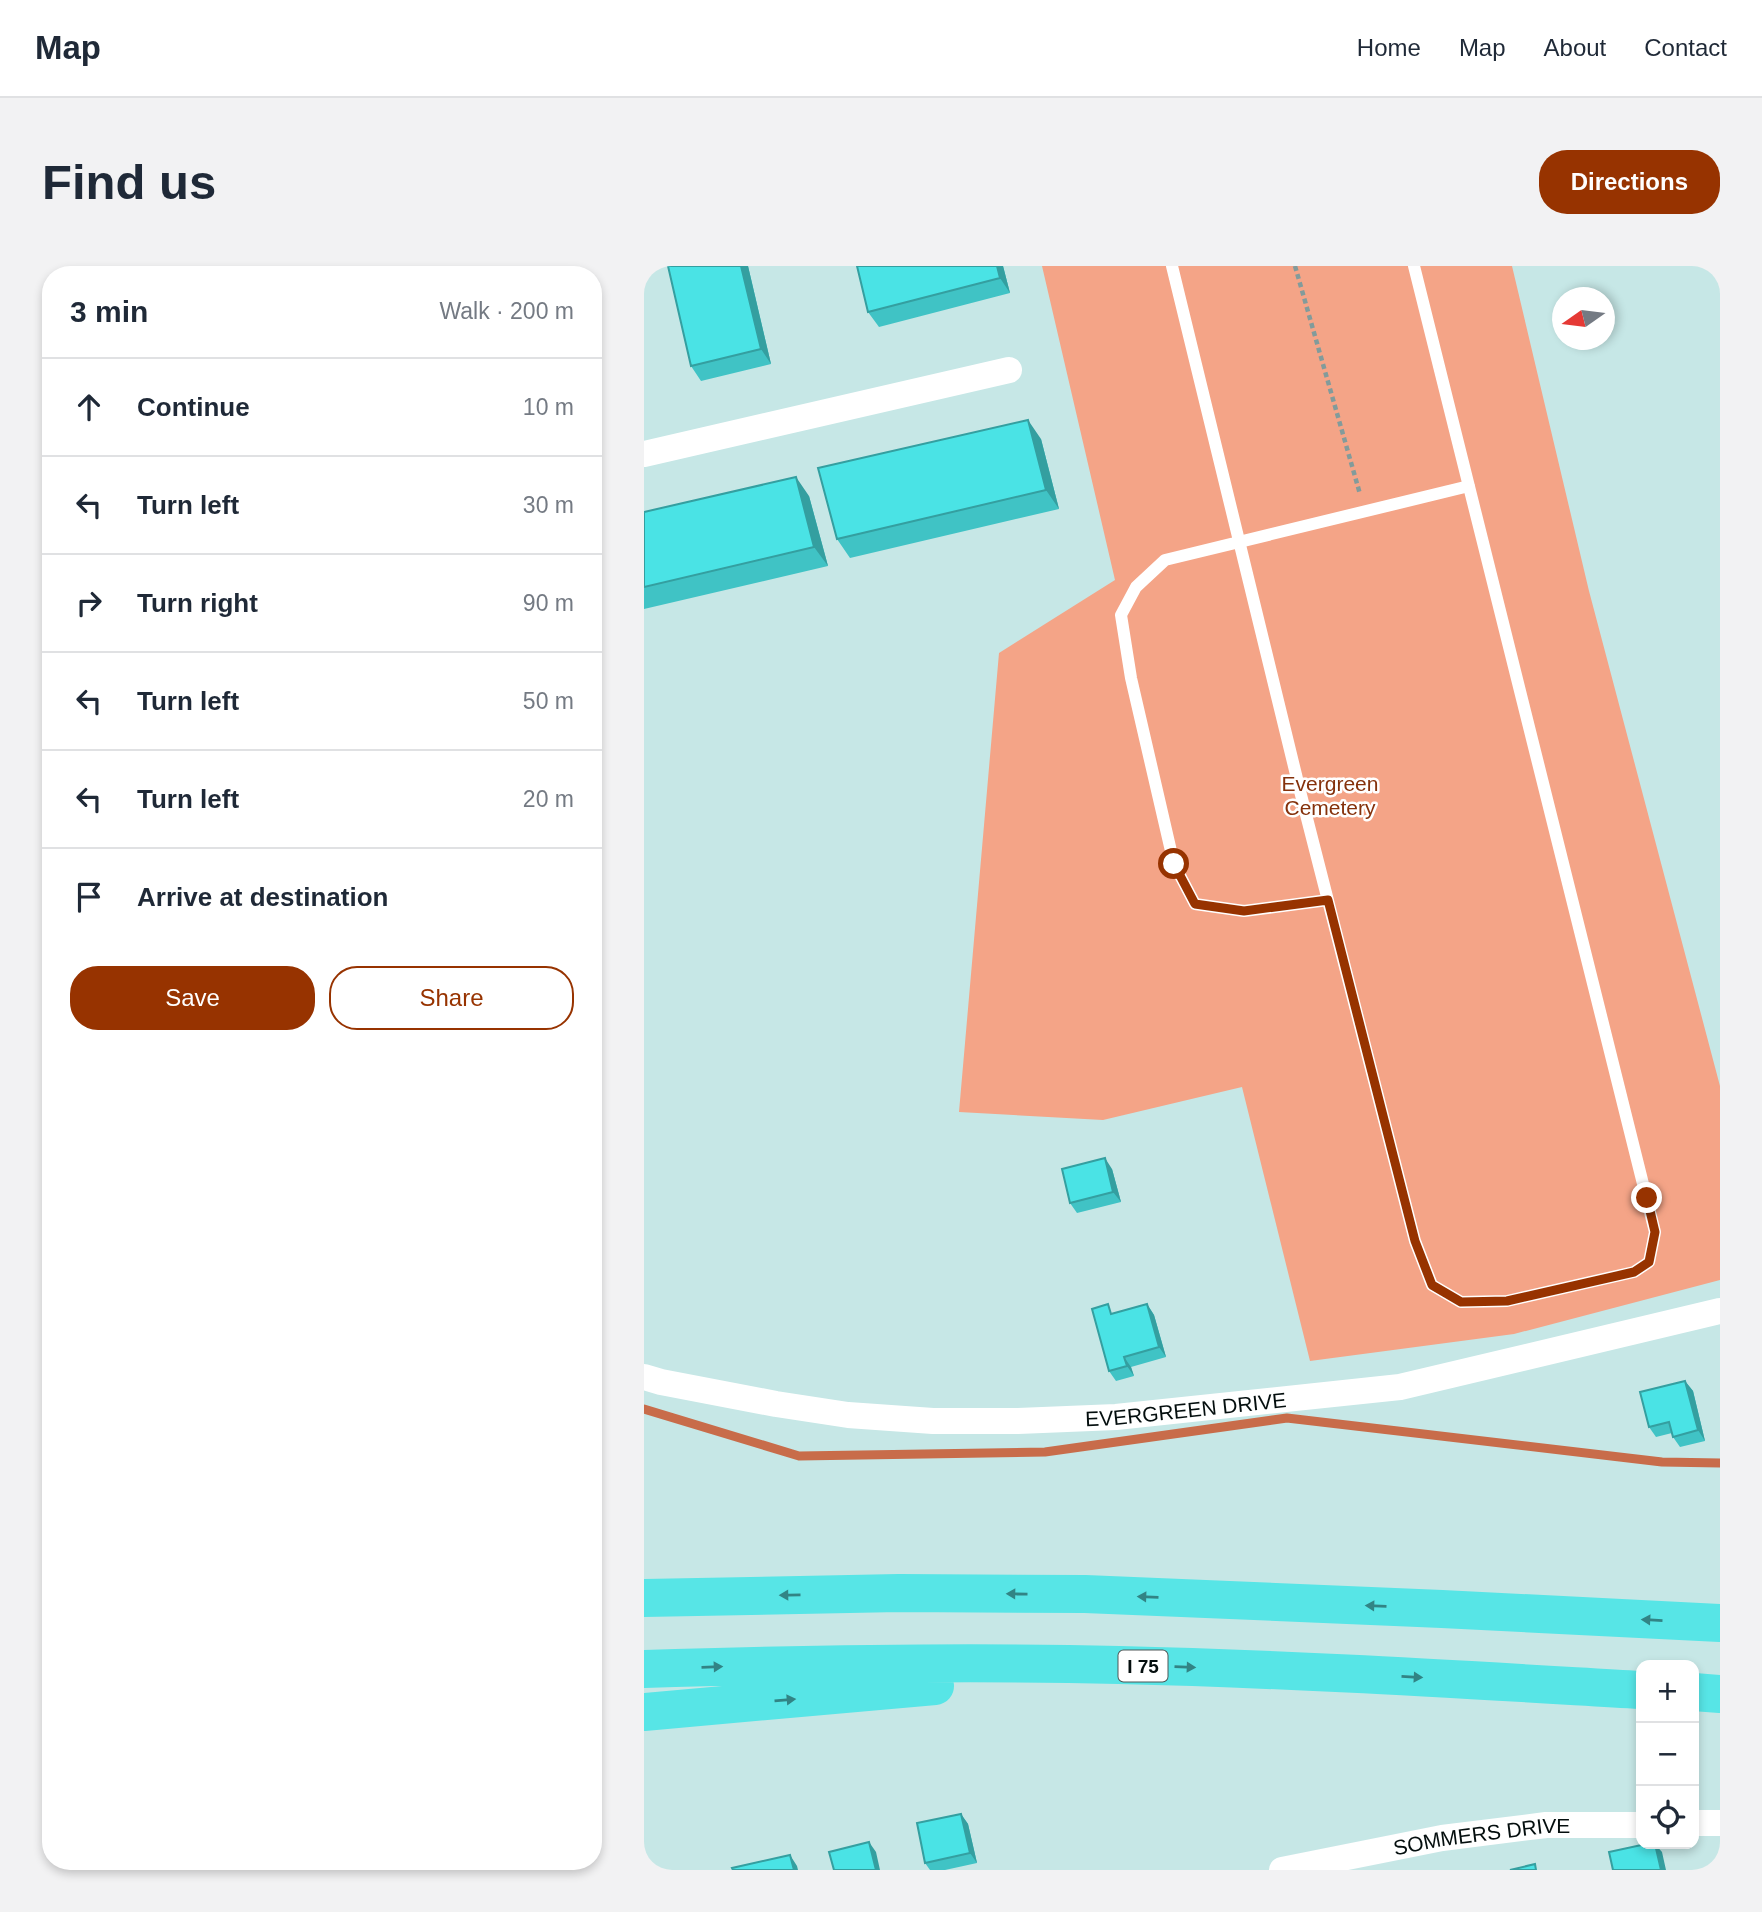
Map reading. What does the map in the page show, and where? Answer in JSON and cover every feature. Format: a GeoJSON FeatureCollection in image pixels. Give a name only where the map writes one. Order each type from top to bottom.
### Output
{"type":"FeatureCollection","features":[{"type":"Feature","properties":{"kind":"highway"},"geometry":{"type":"LineString","coordinates":[[644,1598],[899,1593],[1085,1594],[1720,1623]]}},
{"type":"Feature","properties":{"kind":"highway","name":"I 75"},"geometry":{"type":"LineString","coordinates":[[644,1670],[906,1664],[1118,1665],[1337,1672],[1636,1690]]}},
{"type":"Feature","properties":{"kind":"highway"},"geometry":{"type":"LineString","coordinates":[[644,1712],[914,1688],[1118,1665]]}},
{"type":"Feature","properties":{"kind":"highway"},"geometry":{"type":"LineString","coordinates":[[1699,1692],[1720,1694]]}},
{"type":"Feature","properties":{"kind":"street"},"geometry":{"type":"LineString","coordinates":[[645,451],[1009,370]]}},
{"type":"Feature","properties":{"kind":"street","name":"EVERGREEN DRIVE"},"geometry":{"type":"LineString","coordinates":[[644,1377],[776,1404],[848,1415],[933,1421],[1116,1417],[1400,1387],[1720,1311]]}},
{"type":"Feature","properties":{"kind":"street"},"geometry":{"type":"LineString","coordinates":[[1699,1824],[1720,1823]]}},
{"type":"Feature","properties":{"kind":"street","name":"SOMMERS DRIVE"},"geometry":{"type":"LineString","coordinates":[[1282,1870],[1442,1838],[1546,1825],[1636,1825]]}},
{"type":"Feature","properties":{"kind":"lane"},"geometry":{"type":"LineString","coordinates":[[1172,266],[1415,1241],[1432,1285],[1461,1302],[1507,1301],[1634,1272],[1649,1262],[1655,1232],[1414,266]]}},
{"type":"Feature","properties":{"kind":"lane"},"geometry":{"type":"LineString","coordinates":[[1328,900],[1244,911],[1195,904],[1174,864],[1131,678],[1121,615],[1136,587],[1165,560],[1469,486]]}},
{"type":"Feature","properties":{"kind":"path"},"geometry":{"type":"LineString","coordinates":[[1296,266],[1364,511]]}},
{"type":"Feature","properties":{"kind":"green space","name":"Evergreen Cemetery"},"geometry":{"type":"Polygon","coordinates":[[[1042,266],[1512,266],[1589,591],[1720,1086],[1720,1280],[1514,1334],[1310,1361],[1242,1087],[1103,1120],[959,1112],[999,653],[1115,580],[1042,266]]]}},
{"type":"Feature","properties":{"kind":"building"},"geometry":{"type":"Polygon","coordinates":[[[668,266],[741,266],[761,349],[691,366],[668,266]]]}},
{"type":"Feature","properties":{"kind":"building"},"geometry":{"type":"Polygon","coordinates":[[[857,266],[997,266],[1000,278],[868,312],[857,266]]]}},
{"type":"Feature","properties":{"kind":"building"},"geometry":{"type":"Polygon","coordinates":[[[1028,420],[1046,490],[837,539],[818,468],[1028,420]]]}},
{"type":"Feature","properties":{"kind":"building"},"geometry":{"type":"Polygon","coordinates":[[[796,477],[814,547],[644,587],[644,512],[796,477]]]}},
{"type":"Feature","properties":{"kind":"building"},"geometry":{"type":"Polygon","coordinates":[[[1105,1158],[1113,1192],[1070,1203],[1062,1169],[1105,1158]]]}},
{"type":"Feature","properties":{"kind":"building"},"geometry":{"type":"Polygon","coordinates":[[[1108,1304],[1111,1314],[1147,1304],[1159,1347],[1124,1357],[1127,1366],[1109,1371],[1092,1309],[1108,1304]]]}},
{"type":"Feature","properties":{"kind":"building"},"geometry":{"type":"Polygon","coordinates":[[[1685,1381],[1698,1430],[1673,1437],[1669,1422],[1649,1427],[1640,1392],[1685,1381]]]}},
{"type":"Feature","properties":{"kind":"building"},"geometry":{"type":"Polygon","coordinates":[[[961,1814],[970,1853],[925,1863],[917,1823],[961,1814]]]}},
{"type":"Feature","properties":{"kind":"building"},"geometry":{"type":"Polygon","coordinates":[[[869,1842],[876,1870],[834,1870],[829,1852],[869,1842]]]}},
{"type":"Feature","properties":{"kind":"building"},"geometry":{"type":"Polygon","coordinates":[[[1636,1846],[1636,1849],[1656,1849],[1661,1870],[1613,1870],[1609,1852],[1636,1846]]]}},
{"type":"Feature","properties":{"kind":"building"},"geometry":{"type":"Polygon","coordinates":[[[790,1855],[794,1870],[732,1868],[790,1855]]]}},
{"type":"Feature","properties":{"kind":"building"},"geometry":{"type":"Polygon","coordinates":[[[1535,1864],[1536,1870],[1510,1870],[1535,1864]]]}},
{"type":"Feature","properties":{"kind":"waterway"},"geometry":{"type":"LineString","coordinates":[[644,1409],[799,1456],[1045,1452],[1287,1418],[1662,1462],[1720,1463]]}},
{"type":"Feature","properties":{"kind":"route"},"geometry":{"type":"LineString","coordinates":[[1174,864],[1195,904],[1244,911],[1328,900],[1415,1241],[1432,1285],[1461,1302],[1507,1301],[1634,1272],[1649,1262],[1655,1232],[1647,1198]]}}]}
